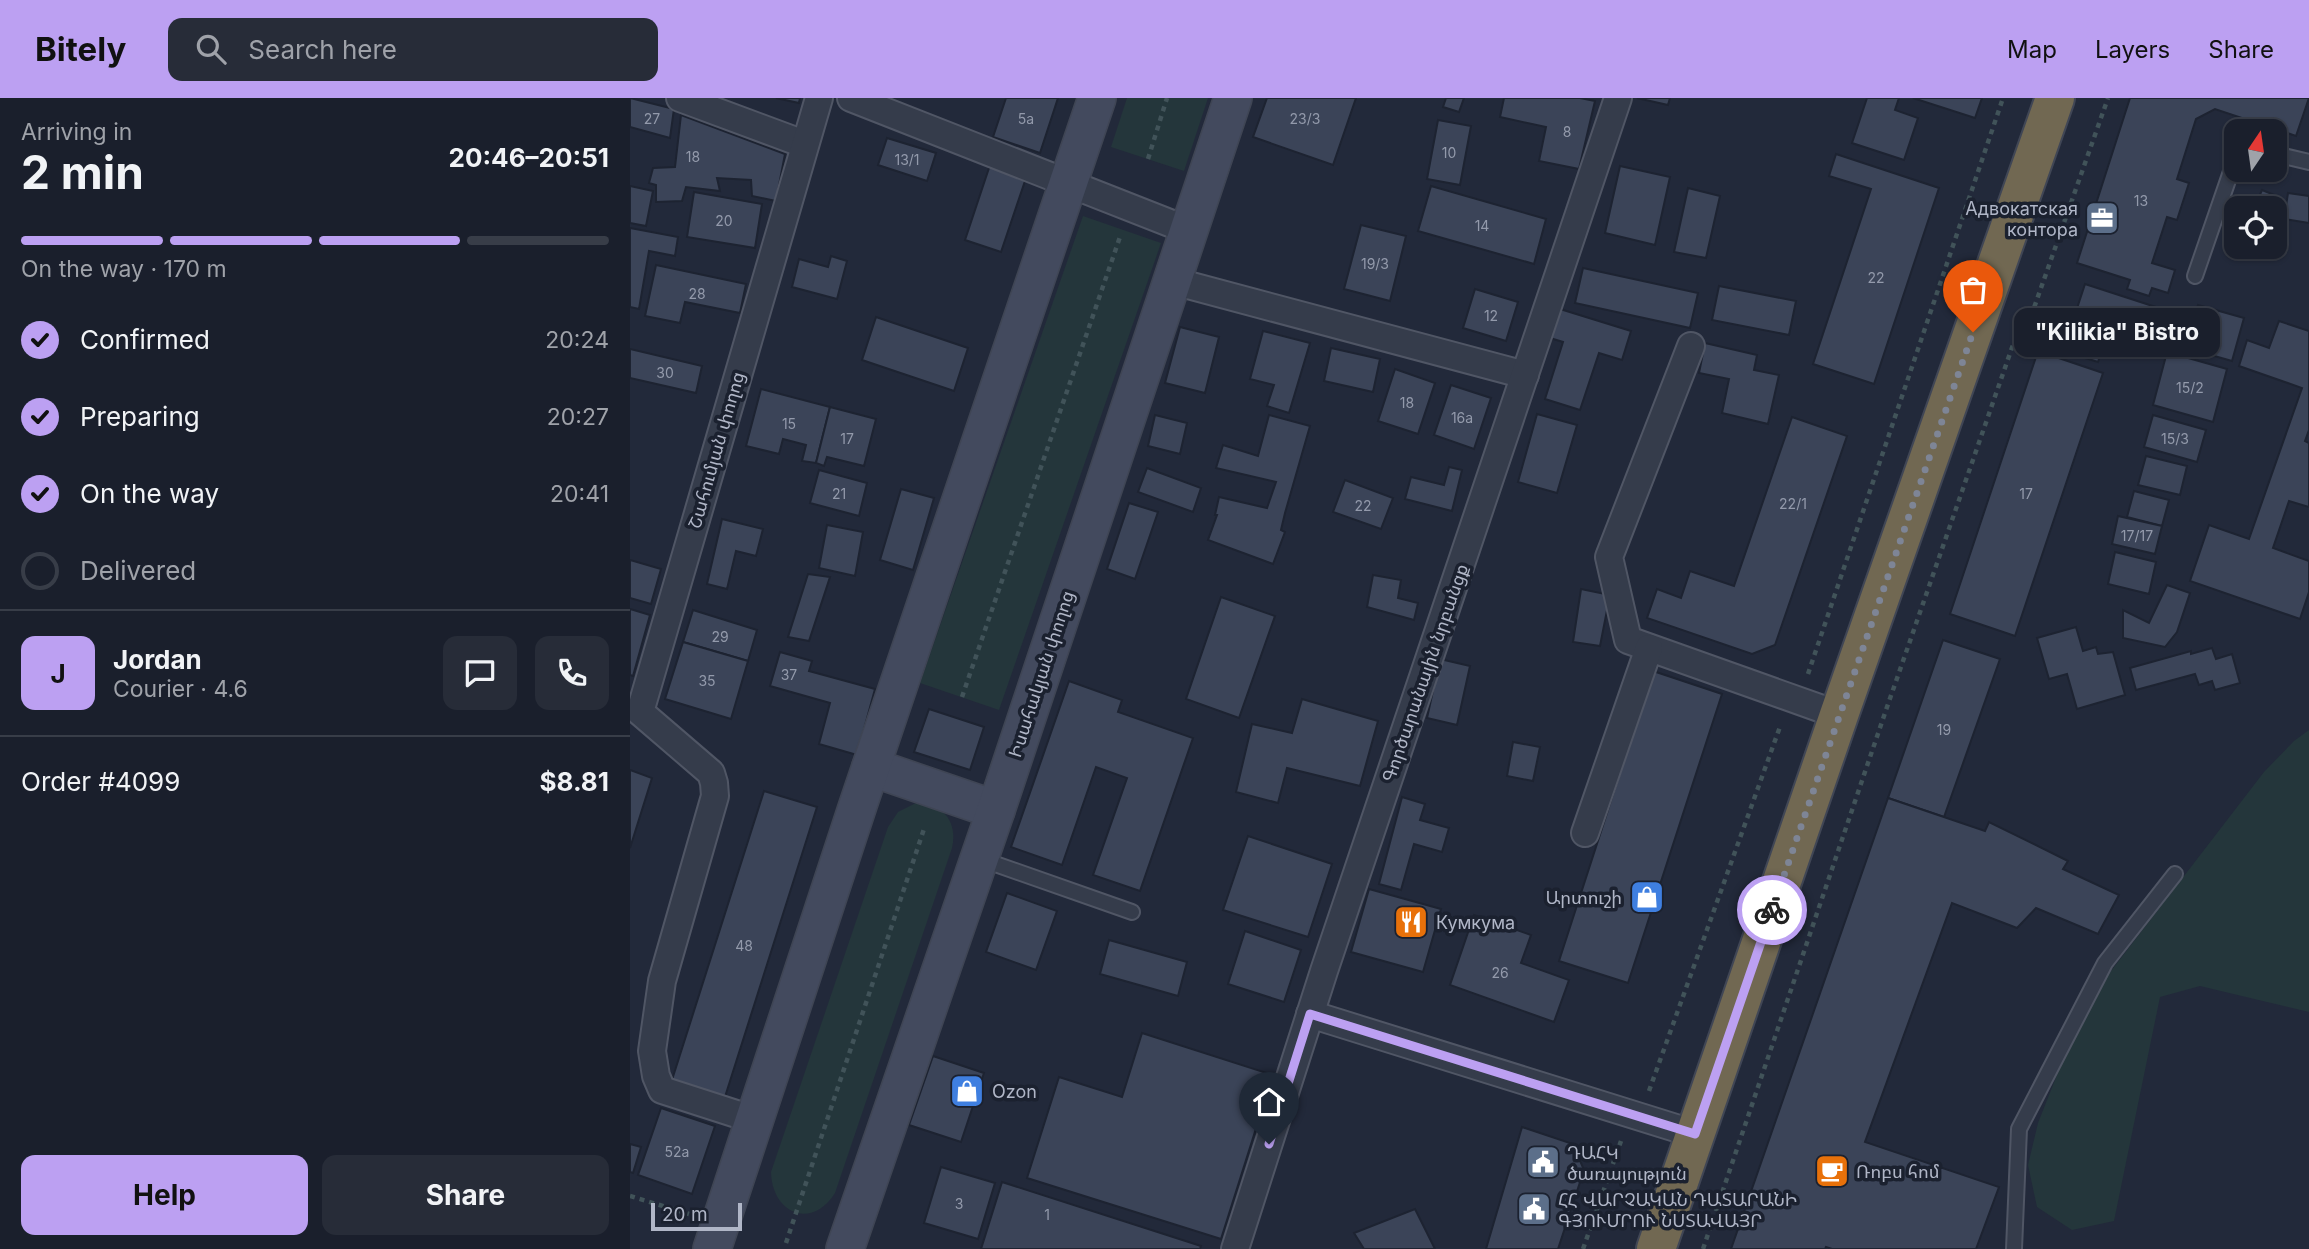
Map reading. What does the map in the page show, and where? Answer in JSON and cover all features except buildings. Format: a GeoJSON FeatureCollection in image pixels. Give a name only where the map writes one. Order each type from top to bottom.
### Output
{"type":"FeatureCollection","features":[{"type":"Feature","properties":{"kind":"highway"},"geometry":{"type":"LineString","coordinates":[[1656,1249],[2055,98]]}},
{"type":"Feature","properties":{"kind":"street"},"geometry":{"type":"LineString","coordinates":[[680,98],[804,144]]}},
{"type":"Feature","properties":{"kind":"street","name":"Շահումյան փողոց"},"geometry":{"type":"LineString","coordinates":[[755,1119],[662,1090],[656,1076],[652,1051],[662,981],[715,796],[715,783],[710,773],[640,712],[819,98]]}},
{"type":"Feature","properties":{"kind":"street"},"geometry":{"type":"LineString","coordinates":[[851,98],[1190,231]]}},
{"type":"Feature","properties":{"kind":"street"},"geometry":{"type":"LineString","coordinates":[[712,1249],[871,767],[1097,98]]}},
{"type":"Feature","properties":{"kind":"street","name":"Իսահակյան փողոց"},"geometry":{"type":"LineString","coordinates":[[845,1249],[996,810],[1233,98]]}},
{"type":"Feature","properties":{"kind":"street","name":"Գործարանային նրբանցք"},"geometry":{"type":"LineString","coordinates":[[1235,1249],[1310,1014],[1618,98]]}},
{"type":"Feature","properties":{"kind":"street"},"geometry":{"type":"LineString","coordinates":[[1173,281],[1525,375]]}},
{"type":"Feature","properties":{"kind":"street"},"geometry":{"type":"LineString","coordinates":[[1691,346],[1609,557],[1628,640],[1839,715]]}},
{"type":"Feature","properties":{"kind":"street"},"geometry":{"type":"LineString","coordinates":[[1585,834],[1649,648]]}},
{"type":"Feature","properties":{"kind":"street"},"geometry":{"type":"LineString","coordinates":[[871,767],[996,810]]}},
{"type":"Feature","properties":{"kind":"street"},"geometry":{"type":"LineString","coordinates":[[1310,1014],[1695,1134]]}},
{"type":"Feature","properties":{"kind":"lane"},"geometry":{"type":"LineString","coordinates":[[2287,157],[2309,162]]}},
{"type":"Feature","properties":{"kind":"lane"},"geometry":{"type":"LineString","coordinates":[[2194,276],[2227,182]]}},
{"type":"Feature","properties":{"kind":"lane"},"geometry":{"type":"LineString","coordinates":[[979,859],[1132,912]]}},
{"type":"Feature","properties":{"kind":"lane"},"geometry":{"type":"LineString","coordinates":[[2014,1249],[2019,1129],[2105,963],[2175,874]]}},
{"type":"Feature","properties":{"kind":"path"},"geometry":{"type":"LineString","coordinates":[[1148,159],[1167,98]]}},
{"type":"Feature","properties":{"kind":"path"},"geometry":{"type":"LineString","coordinates":[[1703,1249],[2015,338],[2029,322],[2108,98]]}},
{"type":"Feature","properties":{"kind":"path"},"geometry":{"type":"LineString","coordinates":[[962,697],[1123,230]]}},
{"type":"Feature","properties":{"kind":"path"},"geometry":{"type":"LineString","coordinates":[[786,1243],[924,829]]}},
{"type":"Feature","properties":{"kind":"path"},"geometry":{"type":"LineString","coordinates":[[630,1196],[691,1215]]}},
{"type":"Feature","properties":{"kind":"shaded area"},"geometry":{"type":"Polygon","coordinates":[[[1127,98],[1208,98],[1184,171],[1111,147],[1127,98]]]}},
{"type":"Feature","properties":{"kind":"shaded area"},"geometry":{"type":"Polygon","coordinates":[[[1083,216],[1161,243],[999,710],[920,683],[1083,216]]]}},
{"type":"Feature","properties":{"kind":"shaded area"},"geometry":{"type":"Polygon","coordinates":[[[2309,730],[2309,1012],[2200,986],[2160,997],[2114,1221],[2072,1230],[2037,1207],[2028,1165],[2038,1123],[2068,1047],[2088,1006],[2111,971],[2264,772],[2294,741],[2309,730]]]}},
{"type":"Feature","properties":{"kind":"shaded area"},"geometry":{"type":"Polygon","coordinates":[[[916,803],[934,806],[946,816],[953,830],[952,848],[835,1193],[826,1204],[815,1211],[805,1214],[795,1212],[778,1198],[771,1172],[888,827],[898,812],[916,803]]]}},
{"type":"Feature","properties":{"kind":"way so far"},"geometry":{"type":"LineString","coordinates":[[1772,910],[1973,332]]}},
{"type":"Feature","properties":{"kind":"place","name":"Адвокатская контора"},"geometry":{"type":"Point","coordinates":[2102,218]}},
{"type":"Feature","properties":{"kind":"place","name":"\"Kilikia\" Bistro"},"geometry":{"type":"Point","coordinates":[1973,332]}},
{"type":"Feature","properties":{"kind":"place","name":"Արտուշի"},"geometry":{"type":"Point","coordinates":[1647,897]}},
{"type":"Feature","properties":{"kind":"place","name":"Кумкума"},"geometry":{"type":"Point","coordinates":[1411,922]}},
{"type":"Feature","properties":{"kind":"place","name":"Ozon"},"geometry":{"type":"Point","coordinates":[967,1091]}},
{"type":"Feature","properties":{"kind":"place","name":"ԴԱՀԿ ծառայություն"},"geometry":{"type":"Point","coordinates":[1543,1162]}},
{"type":"Feature","properties":{"kind":"place","name":"Ռոբս հոմ"},"geometry":{"type":"Point","coordinates":[1832,1171]}},
{"type":"Feature","properties":{"kind":"place","name":"ՀՀ ՎԱՐՉԱԿԱՆ ԴԱՏԱՐԱՆԻ ԳՅՈՒՄՐՈՒ ՆՍՏԱՎԱՅՐ"},"geometry":{"type":"Point","coordinates":[1534,1209]}},
{"type":"Feature","properties":{"kind":"route"},"geometry":{"type":"LineString","coordinates":[[1269,1144],[1310,1014],[1695,1134],[1772,910]]}}]}
